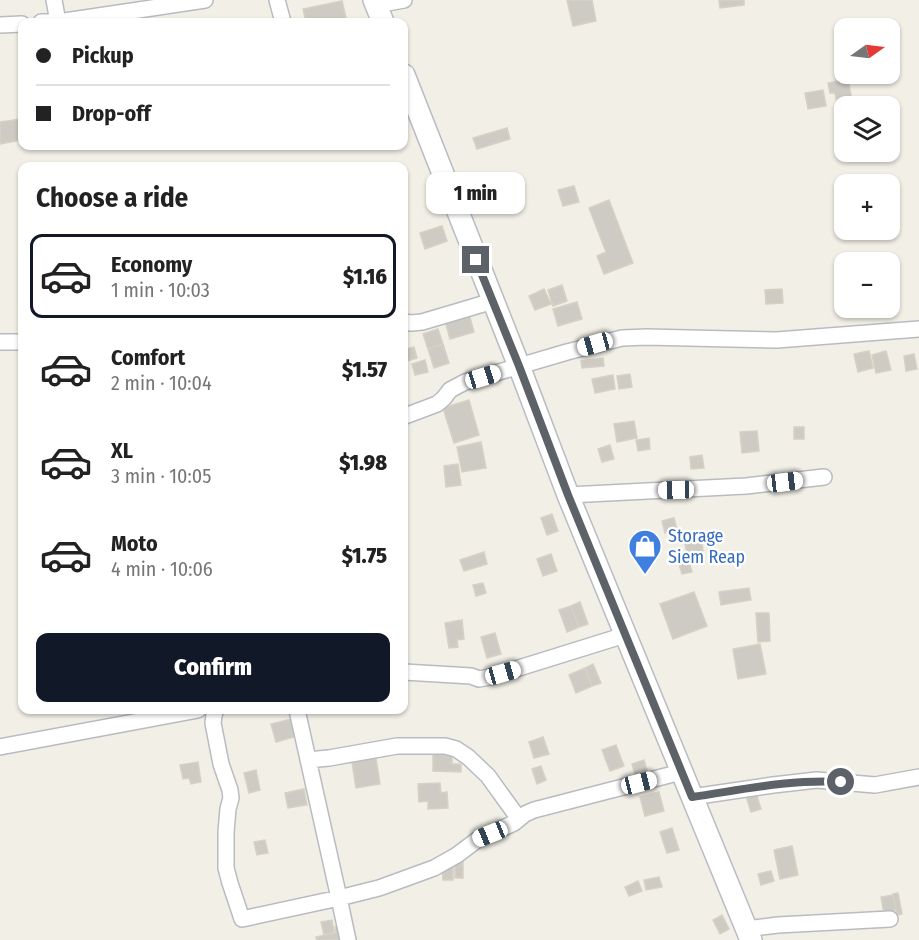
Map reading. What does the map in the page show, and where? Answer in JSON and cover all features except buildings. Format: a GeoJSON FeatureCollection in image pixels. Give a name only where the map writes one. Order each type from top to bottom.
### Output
{"type":"FeatureCollection","features":[{"type":"Feature","properties":{"kind":"street"},"geometry":{"type":"LineString","coordinates":[[54,0],[56,18]]}},
{"type":"Feature","properties":{"kind":"street"},"geometry":{"type":"LineString","coordinates":[[84,18],[205,0]]}},
{"type":"Feature","properties":{"kind":"street"},"geometry":{"type":"LineString","coordinates":[[277,0],[282,18]]}},
{"type":"Feature","properties":{"kind":"street"},"geometry":{"type":"LineString","coordinates":[[378,9],[404,0]]}},
{"type":"Feature","properties":{"kind":"street"},"geometry":{"type":"LineString","coordinates":[[0,25],[18,24]]}},
{"type":"Feature","properties":{"kind":"street"},"geometry":{"type":"LineString","coordinates":[[408,85],[568,495],[749,934],[778,925],[890,919]]}},
{"type":"Feature","properties":{"kind":"street"},"geometry":{"type":"LineString","coordinates":[[408,323],[422,322],[493,301]]}},
{"type":"Feature","properties":{"kind":"street"},"geometry":{"type":"LineString","coordinates":[[408,415],[436,404],[457,385],[611,339],[632,337],[777,340],[919,329]]}},
{"type":"Feature","properties":{"kind":"street"},"geometry":{"type":"LineString","coordinates":[[0,342],[18,342]]}},
{"type":"Feature","properties":{"kind":"street"},"geometry":{"type":"LineString","coordinates":[[568,495],[735,487],[824,477]]}},
{"type":"Feature","properties":{"kind":"street"},"geometry":{"type":"LineString","coordinates":[[408,672],[471,676],[479,679],[626,635]]}},
{"type":"Feature","properties":{"kind":"street"},"geometry":{"type":"LineString","coordinates":[[0,747],[177,714]]}},
{"type":"Feature","properties":{"kind":"street"},"geometry":{"type":"LineString","coordinates":[[214,714],[213,723],[221,764],[231,798],[226,832],[226,868],[242,920],[379,888],[434,868],[477,840],[509,826],[534,810],[681,772]]}},
{"type":"Feature","properties":{"kind":"street"},"geometry":{"type":"LineString","coordinates":[[298,714],[348,940]]}},
{"type":"Feature","properties":{"kind":"street"},"geometry":{"type":"LineString","coordinates":[[308,760],[397,746],[445,746],[456,749],[488,776],[519,819]]}},
{"type":"Feature","properties":{"kind":"street"},"geometry":{"type":"LineString","coordinates":[[692,797],[817,780],[874,785],[919,777]]}},
{"type":"Feature","properties":{"kind":"place","name":"Storage Siem Reap"},"geometry":{"type":"Point","coordinates":[645,575]}},
{"type":"Feature","properties":{"kind":"route"},"geometry":{"type":"LineString","coordinates":[[476,260],[568,495],[692,797],[795,782],[817,780],[841,782]]}}]}
